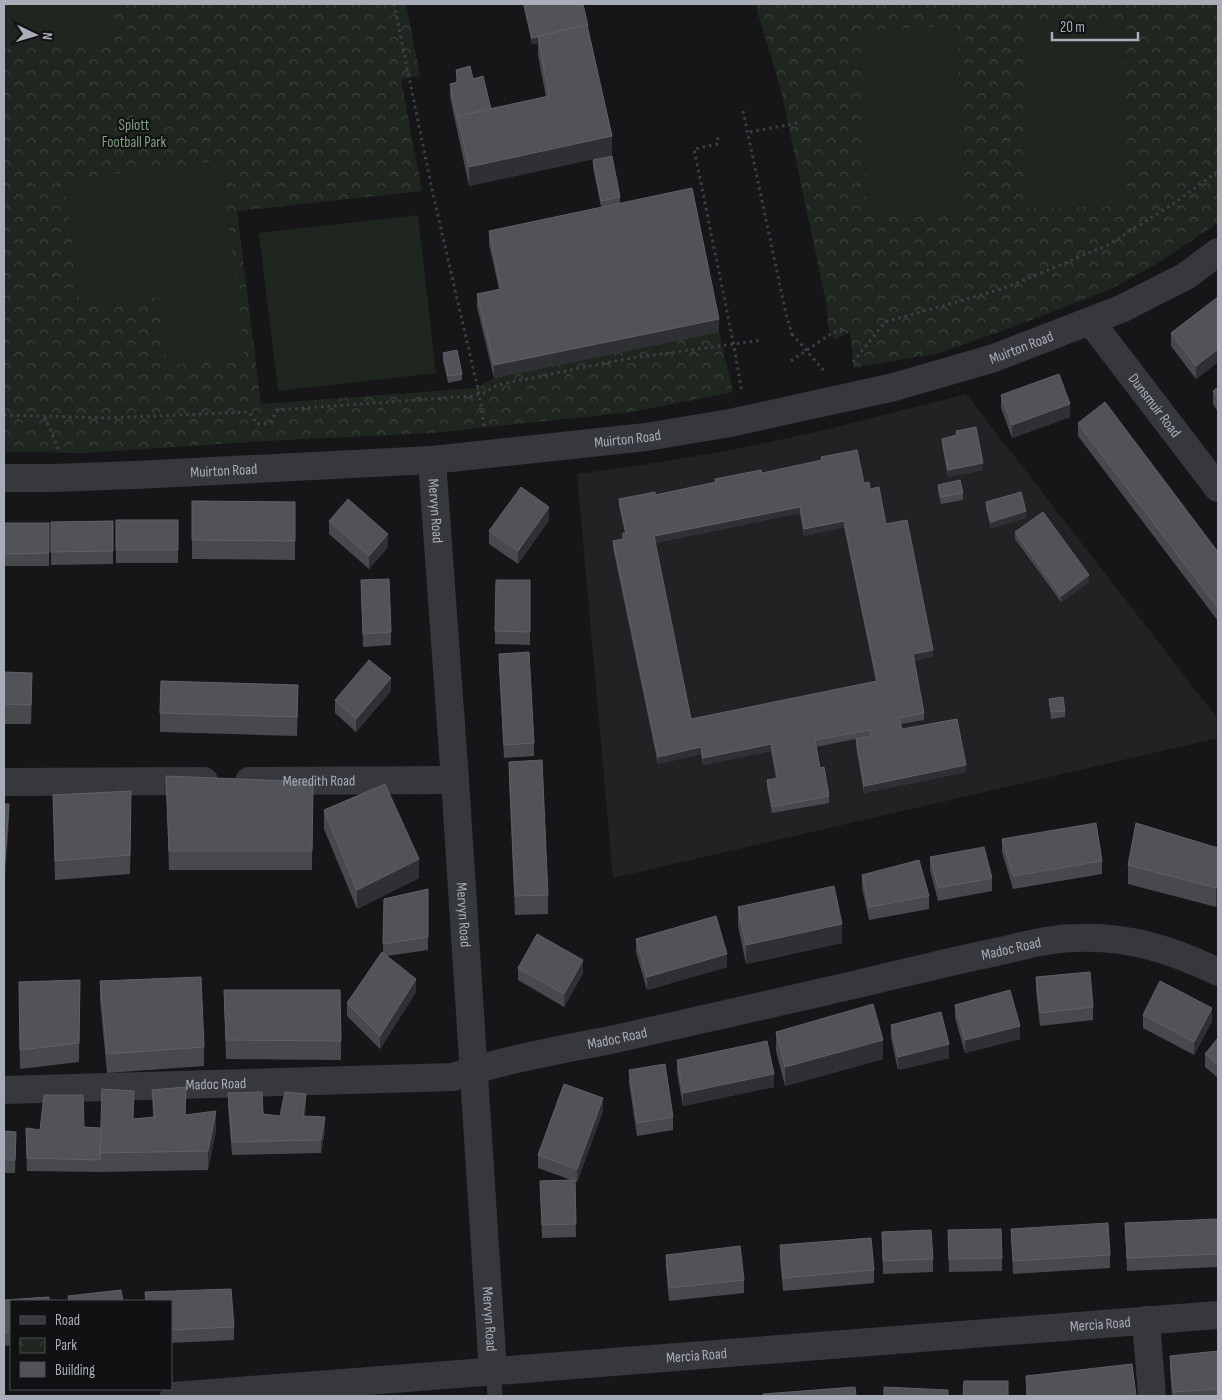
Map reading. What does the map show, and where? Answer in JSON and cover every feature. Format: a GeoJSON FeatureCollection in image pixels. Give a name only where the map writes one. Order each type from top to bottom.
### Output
{"type":"FeatureCollection","features":[{"type":"Feature","properties":{"kind":"street","name":"Muirton Road"},"geometry":{"type":"LineString","coordinates":[[4,478],[126,476],[432,460],[646,437],[730,423],[886,389],[976,364],[1090,322],[1159,291],[1186,276],[1218,252]]}},
{"type":"Feature","properties":{"kind":"street","name":"Dunsmuir Road"},"geometry":{"type":"LineString","coordinates":[[1090,322],[1218,488]]}},
{"type":"Feature","properties":{"kind":"street","name":"Mervyn Road"},"geometry":{"type":"LineString","coordinates":[[432,460],[455,780],[494,1384]]}},
{"type":"Feature","properties":{"kind":"street","name":"Meredith Road"},"geometry":{"type":"LineString","coordinates":[[4,782],[455,780]]}},
{"type":"Feature","properties":{"kind":"street","name":"Madoc Road"},"geometry":{"type":"LineString","coordinates":[[4,1090],[453,1077],[494,1064],[656,1030],[1052,940],[1102,938],[1133,941],[1186,957],[1218,972]]}},
{"type":"Feature","properties":{"kind":"street","name":"Mercia Road"},"geometry":{"type":"LineString","coordinates":[[174,1396],[494,1384],[1218,1314]]}},
{"type":"Feature","properties":{"kind":"street"},"geometry":{"type":"LineString","coordinates":[[1146,1320],[1152,1396]]}},
{"type":"Feature","properties":{"kind":"path"},"geometry":{"type":"LineString","coordinates":[[394,4],[433,194],[479,394],[485,434]]}},
{"type":"Feature","properties":{"kind":"path"},"geometry":{"type":"LineString","coordinates":[[743,111],[791,334],[829,377]]}},
{"type":"Feature","properties":{"kind":"path"},"geometry":{"type":"LineString","coordinates":[[747,132],[798,123]]}},
{"type":"Feature","properties":{"kind":"path"},"geometry":{"type":"LineString","coordinates":[[719,138],[716,144],[694,149],[743,395]]}},
{"type":"Feature","properties":{"kind":"path"},"geometry":{"type":"LineString","coordinates":[[853,362],[885,322],[1002,289],[1106,246],[1174,204],[1218,171]]}},
{"type":"Feature","properties":{"kind":"path"},"geometry":{"type":"LineString","coordinates":[[791,361],[832,333],[846,327]]}},
{"type":"Feature","properties":{"kind":"path"},"geometry":{"type":"LineString","coordinates":[[4,415],[107,418],[249,412],[257,424],[270,423],[277,410],[479,394],[496,385],[625,359],[734,346],[762,340]]}},
{"type":"Feature","properties":{"kind":"path"},"geometry":{"type":"LineString","coordinates":[[45,416],[60,453]]}},
{"type":"Feature","properties":{"kind":"shaded area"},"geometry":{"type":"Polygon","coordinates":[[[966,394],[1218,719],[1218,738],[613,878],[577,474],[726,451],[821,431],[966,394]]]}},
{"type":"Feature","properties":{"kind":"green space","name":"Splott Football Park"},"geometry":{"type":"Polygon","coordinates":[[[4,4],[406,4],[420,75],[401,80],[422,191],[237,211],[261,404],[477,388],[494,378],[719,332],[733,392],[632,412],[433,433],[264,441],[84,453],[4,452],[4,4]]]}},
{"type":"Feature","properties":{"kind":"green space"},"geometry":{"type":"Polygon","coordinates":[[[4,4],[111,4],[112,47],[4,49],[4,4]]]}},
{"type":"Feature","properties":{"kind":"green space"},"geometry":{"type":"Polygon","coordinates":[[[755,4],[1218,4],[1218,223],[1158,263],[1113,288],[1016,326],[939,353],[854,368],[850,332],[835,340],[828,327],[827,307],[781,90],[755,4]]]}},
{"type":"Feature","properties":{"kind":"green space"},"geometry":{"type":"Polygon","coordinates":[[[1121,20],[1126,206],[1028,208],[1024,23],[1121,20]]]}},
{"type":"Feature","properties":{"kind":"green space"},"geometry":{"type":"Polygon","coordinates":[[[957,26],[965,211],[867,216],[860,30],[957,26]]]}},
{"type":"Feature","properties":{"kind":"green space"},"geometry":{"type":"Polygon","coordinates":[[[221,161],[244,356],[167,366],[159,297],[80,307],[64,180],[221,161]]]}},
{"type":"Feature","properties":{"kind":"green space"},"geometry":{"type":"Polygon","coordinates":[[[418,215],[436,373],[278,391],[259,233],[418,215]]]}},
{"type":"Feature","properties":{"kind":"building"},"geometry":{"type":"Polygon","coordinates":[[[524,4],[583,4],[588,26],[532,38],[524,4]]]}},
{"type":"Feature","properties":{"kind":"building"},"geometry":{"type":"Polygon","coordinates":[[[587,25],[612,136],[469,167],[457,116],[549,96],[538,36],[587,25]]]}},
{"type":"Feature","properties":{"kind":"building"},"geometry":{"type":"Polygon","coordinates":[[[470,66],[473,79],[483,76],[491,109],[457,116],[457,118],[450,84],[459,82],[456,70],[470,66]]]}},
{"type":"Feature","properties":{"kind":"building"},"geometry":{"type":"Polygon","coordinates":[[[612,156],[620,197],[601,201],[593,160],[612,156]]]}},
{"type":"Feature","properties":{"kind":"building"},"geometry":{"type":"Polygon","coordinates":[[[692,188],[719,319],[494,365],[477,294],[501,289],[489,231],[692,188]]]}},
{"type":"Feature","properties":{"kind":"building"},"geometry":{"type":"Polygon","coordinates":[[[1218,297],[1218,349],[1196,366],[1171,333],[1218,297]]]}},
{"type":"Feature","properties":{"kind":"building"},"geometry":{"type":"Polygon","coordinates":[[[457,350],[462,374],[448,376],[443,353],[457,350]]]}},
{"type":"Feature","properties":{"kind":"building"},"geometry":{"type":"Polygon","coordinates":[[[1059,374],[1070,404],[1012,425],[1001,395],[1059,374]]]}},
{"type":"Feature","properties":{"kind":"building"},"geometry":{"type":"Polygon","coordinates":[[[1218,387],[1218,399],[1213,391],[1218,387]]]}},
{"type":"Feature","properties":{"kind":"building"},"geometry":{"type":"Polygon","coordinates":[[[1105,402],[1218,552],[1218,608],[1078,423],[1105,402]]]}},
{"type":"Feature","properties":{"kind":"building"},"geometry":{"type":"Polygon","coordinates":[[[976,427],[983,463],[948,470],[942,439],[957,435],[956,431],[976,427]]]}},
{"type":"Feature","properties":{"kind":"building"},"geometry":{"type":"Polygon","coordinates":[[[857,450],[864,483],[869,482],[870,489],[879,487],[886,524],[907,520],[933,650],[913,654],[924,713],[899,718],[902,729],[957,719],[966,765],[864,786],[856,739],[871,736],[870,730],[815,740],[820,768],[824,767],[829,796],[772,807],[767,780],[778,778],[771,744],[703,758],[701,747],[658,757],[613,541],[623,539],[623,533],[626,533],[619,499],[655,492],[655,495],[716,482],[715,479],[761,470],[762,473],[822,460],[821,457],[857,450]],[[800,507],[654,536],[691,719],[877,681],[844,521],[804,529],[800,507]]]}},
{"type":"Feature","properties":{"kind":"building"},"geometry":{"type":"Polygon","coordinates":[[[960,480],[963,493],[941,497],[938,485],[960,480]]]}},
{"type":"Feature","properties":{"kind":"building"},"geometry":{"type":"Polygon","coordinates":[[[521,487],[549,507],[518,551],[489,531],[521,487]]]}},
{"type":"Feature","properties":{"kind":"building"},"geometry":{"type":"Polygon","coordinates":[[[1021,492],[1026,511],[991,522],[986,502],[1021,492]]]}},
{"type":"Feature","properties":{"kind":"building"},"geometry":{"type":"Polygon","coordinates":[[[348,499],[388,534],[369,556],[329,521],[348,499]]]}},
{"type":"Feature","properties":{"kind":"building"},"geometry":{"type":"Polygon","coordinates":[[[192,501],[295,502],[295,541],[192,540],[192,501]]]}},
{"type":"Feature","properties":{"kind":"building"},"geometry":{"type":"Polygon","coordinates":[[[1043,512],[1089,575],[1061,596],[1015,532],[1043,512]]]}},
{"type":"Feature","properties":{"kind":"building"},"geometry":{"type":"Polygon","coordinates":[[[116,520],[178,520],[178,550],[116,550],[116,520]]]}},
{"type":"Feature","properties":{"kind":"building"},"geometry":{"type":"Polygon","coordinates":[[[113,521],[113,551],[51,552],[51,522],[113,521]]]}},
{"type":"Feature","properties":{"kind":"building"},"geometry":{"type":"Polygon","coordinates":[[[4,523],[49,523],[49,553],[4,554],[4,523]]]}},
{"type":"Feature","properties":{"kind":"building"},"geometry":{"type":"Polygon","coordinates":[[[389,579],[391,632],[363,634],[361,580],[389,579]]]}},
{"type":"Feature","properties":{"kind":"building"},"geometry":{"type":"Polygon","coordinates":[[[496,580],[530,580],[530,632],[495,631],[496,580]]]}},
{"type":"Feature","properties":{"kind":"building"},"geometry":{"type":"Polygon","coordinates":[[[529,652],[534,743],[504,745],[499,654],[529,652]]]}},
{"type":"Feature","properties":{"kind":"building"},"geometry":{"type":"Polygon","coordinates":[[[369,660],[391,678],[356,719],[335,700],[369,660]]]}},
{"type":"Feature","properties":{"kind":"building"},"geometry":{"type":"Polygon","coordinates":[[[4,672],[32,673],[31,705],[4,704],[4,672]]]}},
{"type":"Feature","properties":{"kind":"building"},"geometry":{"type":"Polygon","coordinates":[[[161,681],[298,685],[297,717],[160,713],[161,681]]]}},
{"type":"Feature","properties":{"kind":"building"},"geometry":{"type":"Polygon","coordinates":[[[1063,697],[1065,711],[1051,712],[1049,699],[1063,697]]]}},
{"type":"Feature","properties":{"kind":"building"},"geometry":{"type":"Polygon","coordinates":[[[542,760],[548,895],[515,896],[509,762],[542,760]]]}},
{"type":"Feature","properties":{"kind":"building"},"geometry":{"type":"Polygon","coordinates":[[[166,776],[313,782],[312,851],[169,851],[166,776]]]}},
{"type":"Feature","properties":{"kind":"building"},"geometry":{"type":"Polygon","coordinates":[[[385,784],[419,859],[357,890],[324,810],[385,784]]]}},
{"type":"Feature","properties":{"kind":"building"},"geometry":{"type":"Polygon","coordinates":[[[131,791],[130,855],[55,861],[53,795],[131,791]]]}},
{"type":"Feature","properties":{"kind":"building"},"geometry":{"type":"Polygon","coordinates":[[[4,804],[9,804],[4,874],[4,804]]]}},
{"type":"Feature","properties":{"kind":"building"},"geometry":{"type":"Polygon","coordinates":[[[1096,823],[1102,861],[1013,876],[1002,839],[1096,823]]]}},
{"type":"Feature","properties":{"kind":"building"},"geometry":{"type":"Polygon","coordinates":[[[1136,823],[1218,848],[1218,881],[1216,888],[1128,865],[1136,823]]]}},
{"type":"Feature","properties":{"kind":"building"},"geometry":{"type":"Polygon","coordinates":[[[984,847],[992,878],[938,888],[930,857],[984,847]]]}},
{"type":"Feature","properties":{"kind":"building"},"geometry":{"type":"Polygon","coordinates":[[[919,860],[929,896],[869,907],[862,875],[919,860]]]}},
{"type":"Feature","properties":{"kind":"building"},"geometry":{"type":"Polygon","coordinates":[[[834,886],[842,924],[746,945],[738,907],[834,886]]]}},
{"type":"Feature","properties":{"kind":"building"},"geometry":{"type":"Polygon","coordinates":[[[428,889],[428,937],[383,944],[384,899],[428,889]]]}},
{"type":"Feature","properties":{"kind":"building"},"geometry":{"type":"Polygon","coordinates":[[[716,916],[727,954],[647,977],[636,939],[716,916]]]}},
{"type":"Feature","properties":{"kind":"building"},"geometry":{"type":"Polygon","coordinates":[[[537,934],[583,960],[564,994],[518,968],[537,934]]]}},
{"type":"Feature","properties":{"kind":"building"},"geometry":{"type":"Polygon","coordinates":[[[382,952],[416,979],[380,1036],[347,1003],[382,952]]]}},
{"type":"Feature","properties":{"kind":"building"},"geometry":{"type":"Polygon","coordinates":[[[1090,972],[1093,1007],[1040,1013],[1036,977],[1090,972]]]}},
{"type":"Feature","properties":{"kind":"building"},"geometry":{"type":"Polygon","coordinates":[[[201,977],[204,1047],[107,1054],[100,981],[201,977]]]}},
{"type":"Feature","properties":{"kind":"building"},"geometry":{"type":"Polygon","coordinates":[[[80,980],[79,1043],[20,1050],[19,982],[80,980]]]}},
{"type":"Feature","properties":{"kind":"building"},"geometry":{"type":"Polygon","coordinates":[[[1160,981],[1212,1008],[1194,1042],[1143,1015],[1160,981]]]}},
{"type":"Feature","properties":{"kind":"building"},"geometry":{"type":"Polygon","coordinates":[[[224,990],[340,990],[341,1041],[226,1040],[224,990]]]}},
{"type":"Feature","properties":{"kind":"building"},"geometry":{"type":"Polygon","coordinates":[[[1010,990],[1020,1026],[965,1040],[955,1005],[1010,990]]]}},
{"type":"Feature","properties":{"kind":"building"},"geometry":{"type":"Polygon","coordinates":[[[873,1004],[883,1040],[785,1067],[776,1032],[873,1004]]]}},
{"type":"Feature","properties":{"kind":"building"},"geometry":{"type":"Polygon","coordinates":[[[941,1012],[949,1044],[898,1057],[891,1025],[941,1012]]]}},
{"type":"Feature","properties":{"kind":"building"},"geometry":{"type":"Polygon","coordinates":[[[1218,1038],[1218,1065],[1205,1054],[1218,1038]]]}},
{"type":"Feature","properties":{"kind":"building"},"geometry":{"type":"Polygon","coordinates":[[[767,1041],[774,1074],[683,1093],[677,1060],[767,1041]]]}},
{"type":"Feature","properties":{"kind":"building"},"geometry":{"type":"Polygon","coordinates":[[[665,1064],[673,1117],[637,1123],[629,1070],[665,1064]]]}},
{"type":"Feature","properties":{"kind":"building"},"geometry":{"type":"Polygon","coordinates":[[[564,1084],[603,1098],[577,1169],[538,1155],[564,1084]]]}},
{"type":"Feature","properties":{"kind":"building"},"geometry":{"type":"Polygon","coordinates":[[[186,1087],[185,1115],[216,1111],[208,1151],[100,1153],[102,1089],[134,1091],[133,1119],[155,1117],[152,1090],[186,1087]]]}},
{"type":"Feature","properties":{"kind":"building"},"geometry":{"type":"Polygon","coordinates":[[[262,1092],[263,1114],[280,1116],[285,1092],[306,1094],[303,1116],[325,1117],[321,1140],[232,1142],[228,1093],[262,1092]]]}},
{"type":"Feature","properties":{"kind":"building"},"geometry":{"type":"Polygon","coordinates":[[[44,1095],[83,1095],[84,1127],[101,1128],[100,1160],[27,1158],[26,1128],[40,1130],[44,1095]]]}},
{"type":"Feature","properties":{"kind":"building"},"geometry":{"type":"Polygon","coordinates":[[[4,1131],[16,1132],[15,1160],[4,1160],[4,1131]]]}},
{"type":"Feature","properties":{"kind":"building"},"geometry":{"type":"Polygon","coordinates":[[[575,1180],[576,1224],[542,1225],[540,1181],[575,1180]]]}},
{"type":"Feature","properties":{"kind":"building"},"geometry":{"type":"Polygon","coordinates":[[[1218,1219],[1218,1254],[1127,1258],[1125,1223],[1218,1219]]]}},
{"type":"Feature","properties":{"kind":"building"},"geometry":{"type":"Polygon","coordinates":[[[1108,1223],[1110,1255],[1013,1261],[1011,1229],[1108,1223]]]}},
{"type":"Feature","properties":{"kind":"building"},"geometry":{"type":"Polygon","coordinates":[[[1001,1229],[1002,1258],[949,1259],[948,1230],[1001,1229]]]}},
{"type":"Feature","properties":{"kind":"building"},"geometry":{"type":"Polygon","coordinates":[[[931,1230],[933,1259],[883,1261],[882,1232],[931,1230]]]}},
{"type":"Feature","properties":{"kind":"building"},"geometry":{"type":"Polygon","coordinates":[[[871,1238],[874,1270],[783,1278],[780,1245],[871,1238]]]}},
{"type":"Feature","properties":{"kind":"building"},"geometry":{"type":"Polygon","coordinates":[[[740,1246],[744,1280],[669,1288],[666,1255],[740,1246]]]}},
{"type":"Feature","properties":{"kind":"building"},"geometry":{"type":"Polygon","coordinates":[[[231,1289],[234,1327],[172,1330],[172,1300],[146,1300],[145,1292],[231,1289]]]}},
{"type":"Feature","properties":{"kind":"building"},"geometry":{"type":"Polygon","coordinates":[[[121,1290],[123,1300],[69,1300],[68,1296],[121,1290]]]}},
{"type":"Feature","properties":{"kind":"building"},"geometry":{"type":"Polygon","coordinates":[[[49,1297],[49,1300],[10,1300],[10,1332],[4,1333],[4,1300],[49,1297]]]}},
{"type":"Feature","properties":{"kind":"building"},"geometry":{"type":"Polygon","coordinates":[[[1218,1351],[1218,1389],[1173,1392],[1170,1356],[1218,1351]]]}},
{"type":"Feature","properties":{"kind":"building"},"geometry":{"type":"Polygon","coordinates":[[[1132,1364],[1136,1396],[1027,1396],[1026,1376],[1132,1364]]]}},
{"type":"Feature","properties":{"kind":"building"},"geometry":{"type":"Polygon","coordinates":[[[964,1381],[1008,1381],[1008,1396],[963,1396],[964,1381]]]}},
{"type":"Feature","properties":{"kind":"building"},"geometry":{"type":"Polygon","coordinates":[[[855,1387],[856,1396],[763,1396],[763,1394],[855,1387]]]}},
{"type":"Feature","properties":{"kind":"building"},"geometry":{"type":"Polygon","coordinates":[[[884,1387],[948,1390],[948,1396],[884,1396],[884,1387]]]}}]}
